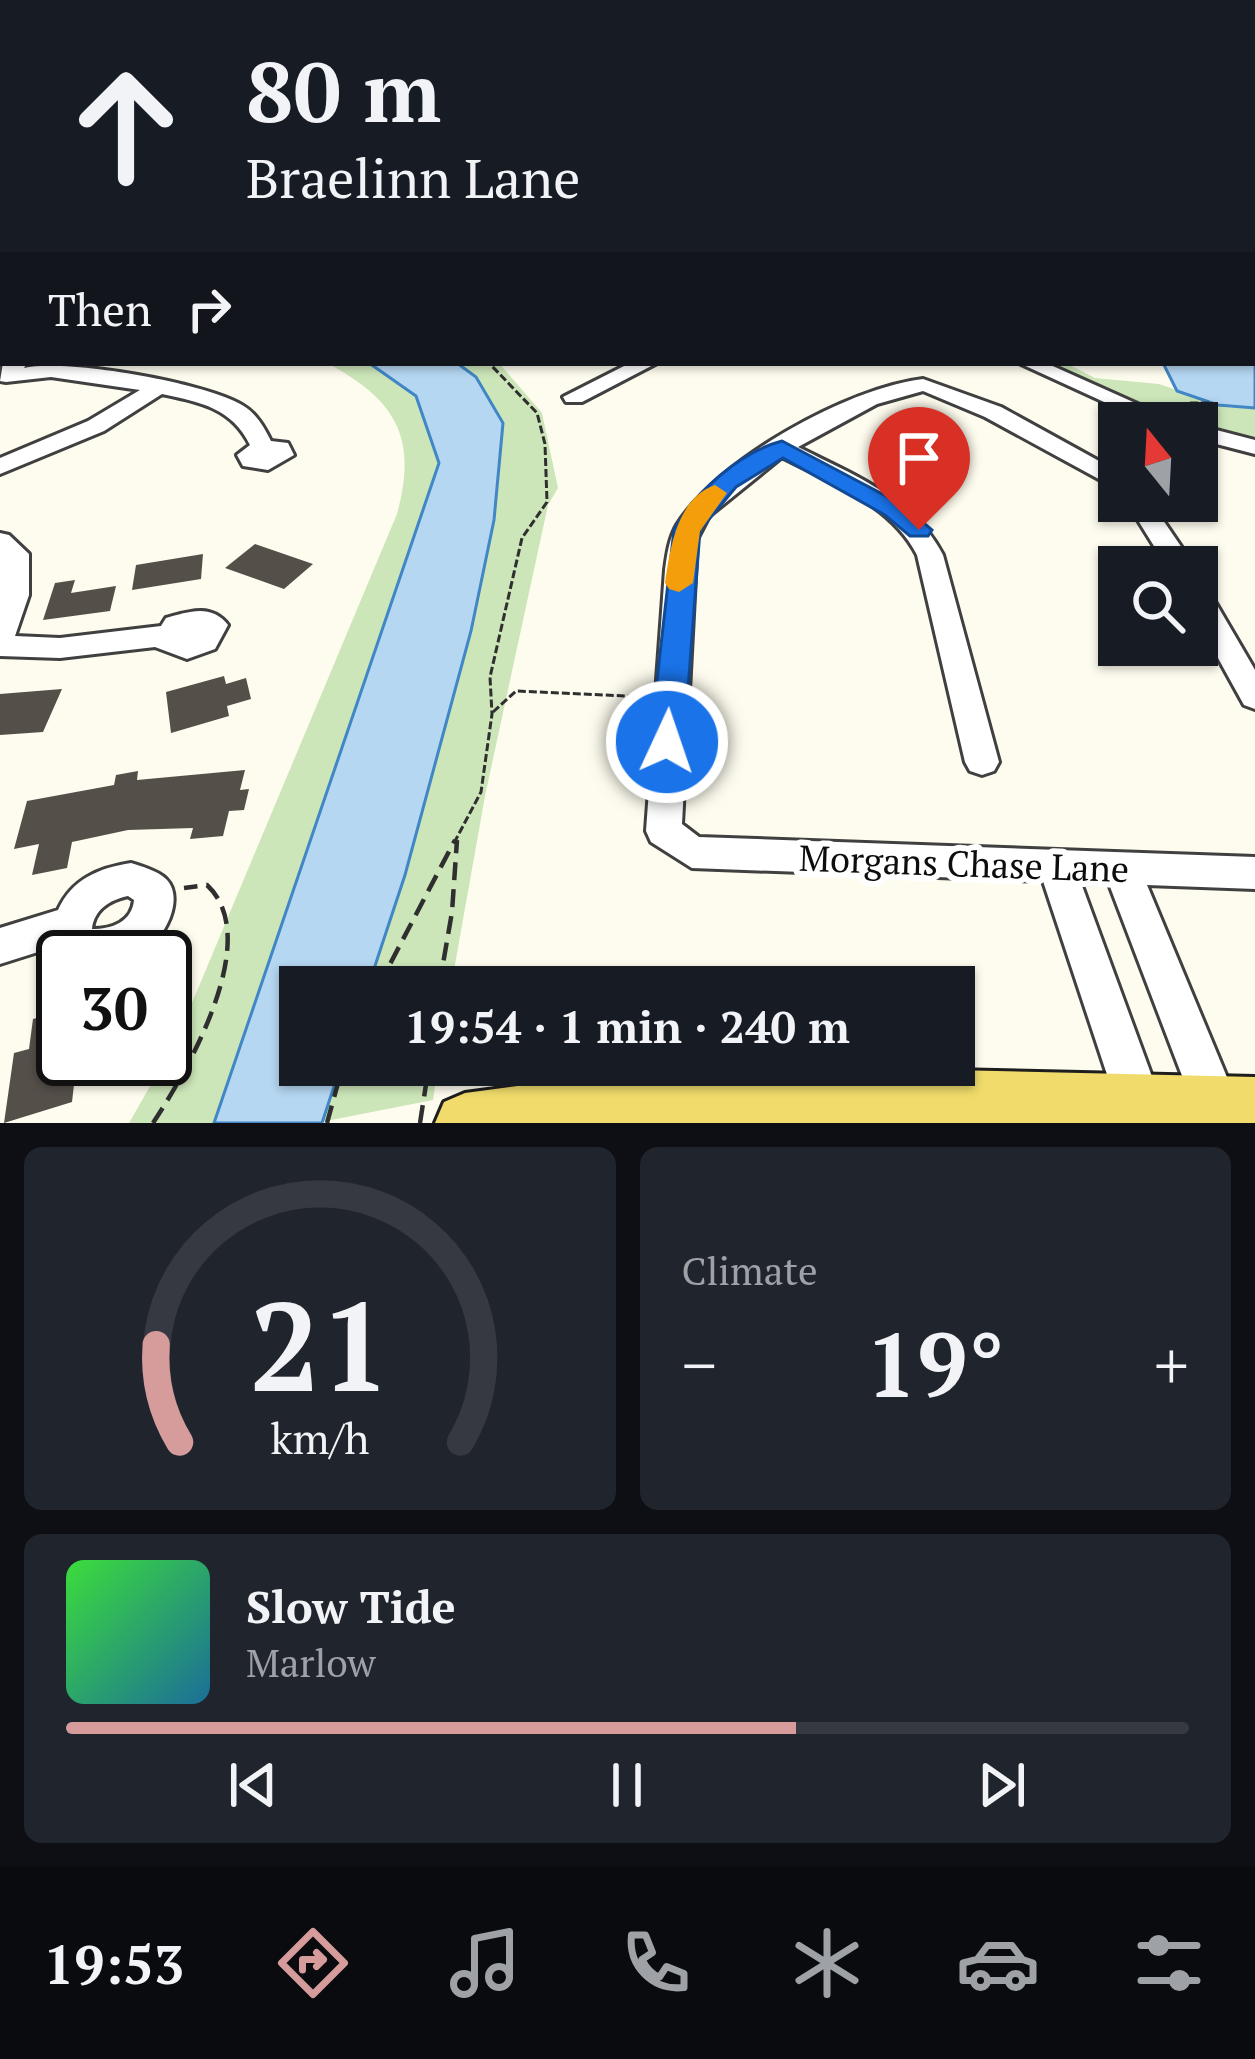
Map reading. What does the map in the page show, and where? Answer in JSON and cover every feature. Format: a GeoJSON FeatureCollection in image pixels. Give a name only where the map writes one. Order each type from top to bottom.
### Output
{"type":"FeatureCollection","features":[{"type":"Feature","properties":{"kind":"main road"},"geometry":{"type":"LineString","coordinates":[[465,1123],[591,1106],[776,1096],[1143,1114],[1231,1112]]}},
{"type":"Feature","properties":{"kind":"street"},"geometry":{"type":"LineString","coordinates":[[30,366],[216,399],[237,410],[263,447]]}},
{"type":"Feature","properties":{"kind":"street"},"geometry":{"type":"LineString","coordinates":[[574,397],[641,366]]}},
{"type":"Feature","properties":{"kind":"street"},"geometry":{"type":"LineString","coordinates":[[1036,366],[1120,402]]}},
{"type":"Feature","properties":{"kind":"street"},"geometry":{"type":"LineString","coordinates":[[0,466],[96,426],[161,386]]}},
{"type":"Feature","properties":{"kind":"street"},"geometry":{"type":"LineString","coordinates":[[668,698],[680,569],[687,530],[697,512],[727,482],[885,392],[910,386],[941,390],[1066,449],[1098,470]]}},
{"type":"Feature","properties":{"kind":"street"},"geometry":{"type":"LineString","coordinates":[[1218,430],[1255,447]]}},
{"type":"Feature","properties":{"kind":"street"},"geometry":{"type":"LineString","coordinates":[[782,448],[894,510],[919,530],[930,555],[982,762]]}},
{"type":"Feature","properties":{"kind":"street"},"geometry":{"type":"LineString","coordinates":[[0,541],[16,554],[16,595],[0,636]]}},
{"type":"Feature","properties":{"kind":"street"},"geometry":{"type":"LineString","coordinates":[[1218,633],[1255,697]]}},
{"type":"Feature","properties":{"kind":"street"},"geometry":{"type":"LineString","coordinates":[[0,646],[60,648],[166,636]]}},
{"type":"Feature","properties":{"kind":"street","name":"Morgans Chase Lane"},"geometry":{"type":"LineString","coordinates":[[668,698],[664,831],[692,852],[1255,873]]}},
{"type":"Feature","properties":{"kind":"street"},"geometry":{"type":"LineString","coordinates":[[1058,867],[1143,1114]]}},
{"type":"Feature","properties":{"kind":"street"},"geometry":{"type":"LineString","coordinates":[[1122,869],[1231,1112]]}},
{"type":"Feature","properties":{"kind":"street"},"geometry":{"type":"LineString","coordinates":[[0,946],[71,924],[86,898],[116,881],[144,883],[154,899]]}},
{"type":"Feature","properties":{"kind":"path"},"geometry":{"type":"LineString","coordinates":[[388,966],[481,792],[492,714],[490,677],[522,538],[547,502],[545,444],[537,413],[492,366]]}},
{"type":"Feature","properties":{"kind":"path"},"geometry":{"type":"LineString","coordinates":[[492,714],[516,691],[668,698]]}},
{"type":"Feature","properties":{"kind":"path"},"geometry":{"type":"LineString","coordinates":[[442,966],[458,838]]}},
{"type":"Feature","properties":{"kind":"path"},"geometry":{"type":"LineString","coordinates":[[153,1123],[196,1052],[220,988],[227,952],[215,891],[195,885],[154,899]]}},
{"type":"Feature","properties":{"kind":"path"},"geometry":{"type":"LineString","coordinates":[[327,1123],[337,1086]]}},
{"type":"Feature","properties":{"kind":"path"},"geometry":{"type":"LineString","coordinates":[[420,1123],[426,1086]]}},
{"type":"Feature","properties":{"kind":"green space"},"geometry":{"type":"Polygon","coordinates":[[[332,366],[502,366],[542,413],[558,488],[548,505],[485,796],[455,966],[279,966],[279,1086],[435,1086],[433,1100],[316,1123],[129,1123],[150,1086],[192,1086],[192,1003],[397,514],[405,463],[402,442],[396,424],[370,391],[332,366]]]}},
{"type":"Feature","properties":{"kind":"green space"},"geometry":{"type":"Polygon","coordinates":[[[1051,366],[1072,366],[1095,378],[1159,384],[1211,402],[1140,402],[1051,366]]]}},
{"type":"Feature","properties":{"kind":"green space"},"geometry":{"type":"Polygon","coordinates":[[[1218,404],[1255,409],[1255,440],[1218,430],[1218,404]]]}},
{"type":"Feature","properties":{"kind":"water"},"geometry":{"type":"Polygon","coordinates":[[[373,366],[461,366],[476,377],[503,423],[494,520],[471,631],[405,875],[375,966],[279,966],[279,1086],[334,1086],[322,1123],[214,1123],[439,463],[416,396],[373,366]]]}},
{"type":"Feature","properties":{"kind":"water"},"geometry":{"type":"Polygon","coordinates":[[[1164,366],[1255,366],[1255,408],[1209,402],[1177,391],[1164,366]]]}},
{"type":"Feature","properties":{"kind":"building"},"geometry":{"type":"Polygon","coordinates":[[[255,544],[313,564],[284,589],[225,568],[255,544]]]}},
{"type":"Feature","properties":{"kind":"building"},"geometry":{"type":"Polygon","coordinates":[[[203,554],[201,579],[132,590],[136,565],[203,554]]]}},
{"type":"Feature","properties":{"kind":"building"},"geometry":{"type":"Polygon","coordinates":[[[75,580],[71,593],[116,586],[110,611],[43,620],[55,583],[75,580]]]}},
{"type":"Feature","properties":{"kind":"building"},"geometry":{"type":"Polygon","coordinates":[[[224,676],[226,684],[246,678],[251,699],[227,706],[229,716],[171,733],[166,692],[224,676]]]}},
{"type":"Feature","properties":{"kind":"building"},"geometry":{"type":"Polygon","coordinates":[[[62,689],[43,732],[0,735],[0,694],[62,689]]]}},
{"type":"Feature","properties":{"kind":"building"},"geometry":{"type":"Polygon","coordinates":[[[245,770],[240,790],[249,789],[244,810],[229,811],[223,836],[190,839],[193,828],[128,830],[72,842],[67,868],[32,875],[39,844],[14,849],[27,801],[114,785],[116,775],[138,771],[137,780],[245,770]]]}},
{"type":"Feature","properties":{"kind":"building"},"geometry":{"type":"Polygon","coordinates":[[[33,1019],[36,1086],[74,1086],[72,1102],[4,1123],[14,1053],[29,1049],[33,1019]]]}},
{"type":"Feature","properties":{"kind":"slow traffic"},"geometry":{"type":"LineString","coordinates":[[679,583],[687,530],[715,493]]}},
{"type":"Feature","properties":{"kind":"route"},"geometry":{"type":"LineString","coordinates":[[667,742],[687,530],[697,512],[727,482],[782,448],[894,510],[919,530]]}}]}
